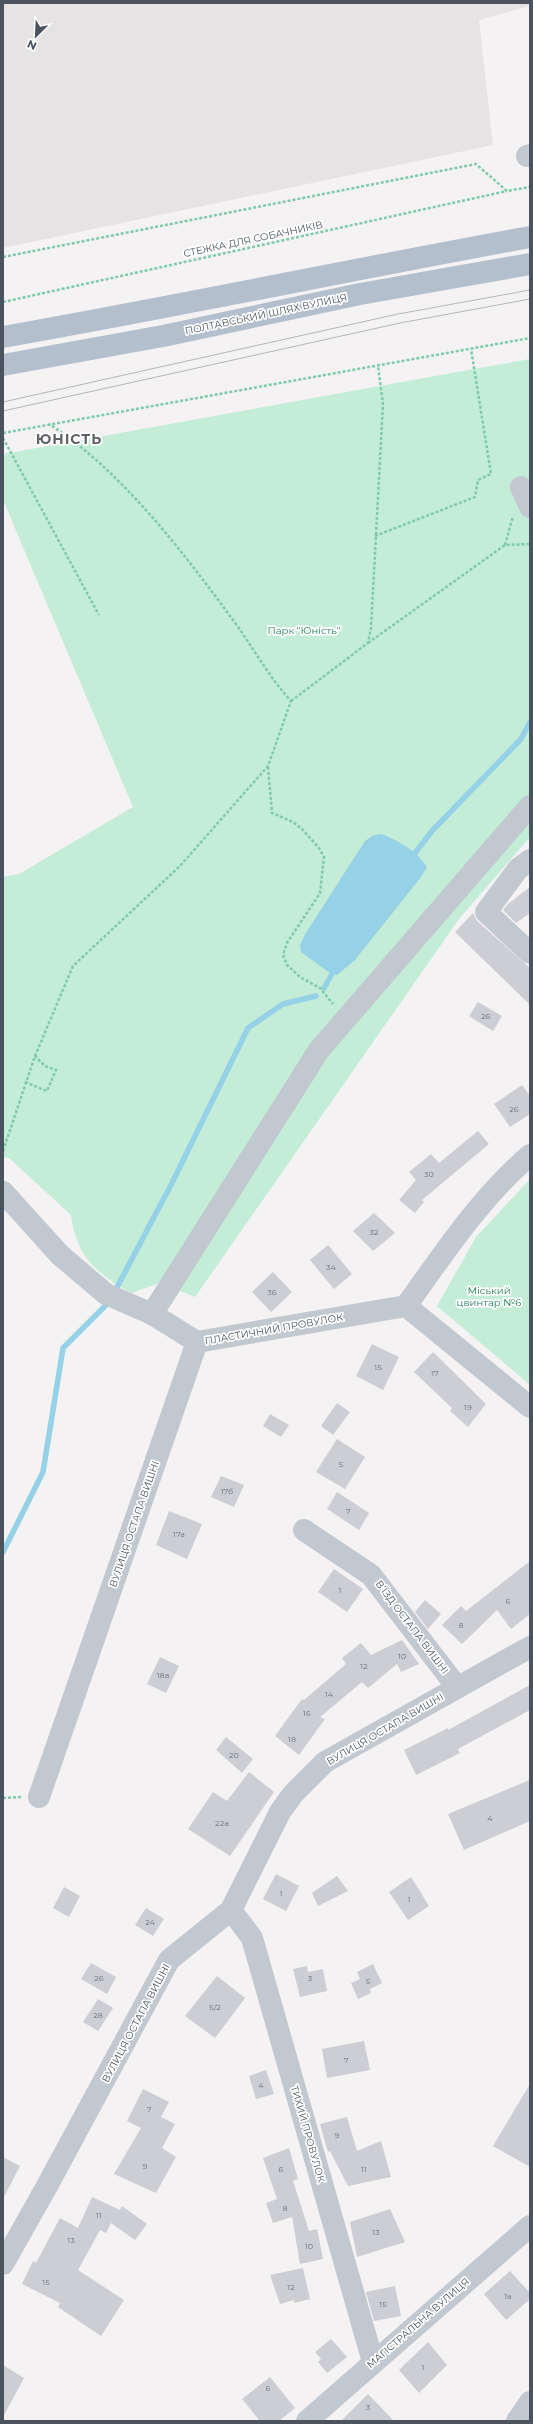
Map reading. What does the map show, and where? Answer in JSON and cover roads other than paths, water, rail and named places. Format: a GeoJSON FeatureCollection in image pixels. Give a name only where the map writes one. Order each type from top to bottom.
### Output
{"type":"FeatureCollection","features":[{"type":"Feature","properties":{"kind":"main road"},"geometry":{"type":"LineString","coordinates":[[3,337],[133,314],[350,269],[530,237]]}},
{"type":"Feature","properties":{"kind":"main road","name":"ПОЛТАВСЬКИЙ ШЛЯХ ВУЛИЦЯ"},"geometry":{"type":"LineString","coordinates":[[3,365],[163,336],[360,294],[530,264]]}},
{"type":"Feature","properties":{"kind":"street"},"geometry":{"type":"LineString","coordinates":[[521,487],[530,507]]}},
{"type":"Feature","properties":{"kind":"street"},"geometry":{"type":"LineString","coordinates":[[152,1314],[318,1050],[530,806]]}},
{"type":"Feature","properties":{"kind":"street"},"geometry":{"type":"LineString","coordinates":[[527,944],[486,912],[518,870],[530,860]]}},
{"type":"Feature","properties":{"kind":"street"},"geometry":{"type":"LineString","coordinates":[[530,1155],[506,1175],[477,1209],[406,1306],[530,1407]]}},
{"type":"Feature","properties":{"kind":"street","name":"ПЛАСТИЧНИЙ ПРОВУЛОК"},"geometry":{"type":"LineString","coordinates":[[3,1192],[60,1255],[106,1294],[152,1314],[197,1342],[406,1306]]}},
{"type":"Feature","properties":{"kind":"street","name":"ВУЛИЦЯ ОСТАПА ВИШНІ"},"geometry":{"type":"LineString","coordinates":[[39,1797],[197,1342]]}},
{"type":"Feature","properties":{"kind":"street","name":"В’ЇЗД ОСТАПА ВИШНІ"},"geometry":{"type":"LineString","coordinates":[[304,1530],[372,1575],[457,1687]]}},
{"type":"Feature","properties":{"kind":"street","name":"ВУЛИЦЯ ОСТАПА ВИШНІ"},"geometry":{"type":"LineString","coordinates":[[3,2264],[47,2186],[169,1960],[232,1910],[280,1812],[293,1794],[325,1762],[530,1647]]}},
{"type":"Feature","properties":{"kind":"street","name":"ТИХИЙ ПРОВУЛОК"},"geometry":{"type":"LineString","coordinates":[[232,1910],[252,1938],[373,2362]]}},
{"type":"Feature","properties":{"kind":"street","name":"МАГІСТРАЛЬНА ВУЛИЦЯ"},"geometry":{"type":"LineString","coordinates":[[308,2421],[373,2362],[530,2226]]}},
{"type":"Feature","properties":{"kind":"street"},"geometry":{"type":"LineString","coordinates":[[517,2421],[530,2402]]}},
{"type":"Feature","properties":{"kind":"water"},"geometry":{"type":"Polygon","coordinates":[[[382,834],[413,851],[427,867],[421,877],[355,960],[337,975],[327,971],[301,952],[300,946],[304,936],[365,841],[374,835],[382,834]]]}},
{"type":"Feature","properties":{"kind":"waterway"},"geometry":{"type":"LineString","coordinates":[[412,857],[432,831],[521,739],[530,722]]}},
{"type":"Feature","properties":{"kind":"waterway"},"geometry":{"type":"LineString","coordinates":[[324,988],[336,967]]}},
{"type":"Feature","properties":{"kind":"waterway"},"geometry":{"type":"LineString","coordinates":[[115,1291],[172,1183],[248,1028],[283,1004],[316,996]]}},
{"type":"Feature","properties":{"kind":"waterway"},"geometry":{"type":"LineString","coordinates":[[3,1552],[43,1472],[63,1348],[106,1305]]}},
{"type":"Feature","properties":{"kind":"tram line"},"geometry":{"type":"LineString","coordinates":[[3,402],[398,314],[530,290]]}},
{"type":"Feature","properties":{"kind":"tram line"},"geometry":{"type":"LineString","coordinates":[[3,411],[400,323],[530,299]]}},
{"type":"Feature","properties":{"kind":"district","name":"ЮНІСТЬ"},"geometry":{"type":"Point","coordinates":[69,439]}},
{"type":"Feature","properties":{"kind":"park label","name":"Парк \"Юність\""},"geometry":{"type":"Point","coordinates":[304,630]}},
{"type":"Feature","properties":{"kind":"park label","name":"Міський цвинтар №6"},"geometry":{"type":"Point","coordinates":[489,1296]}}]}
